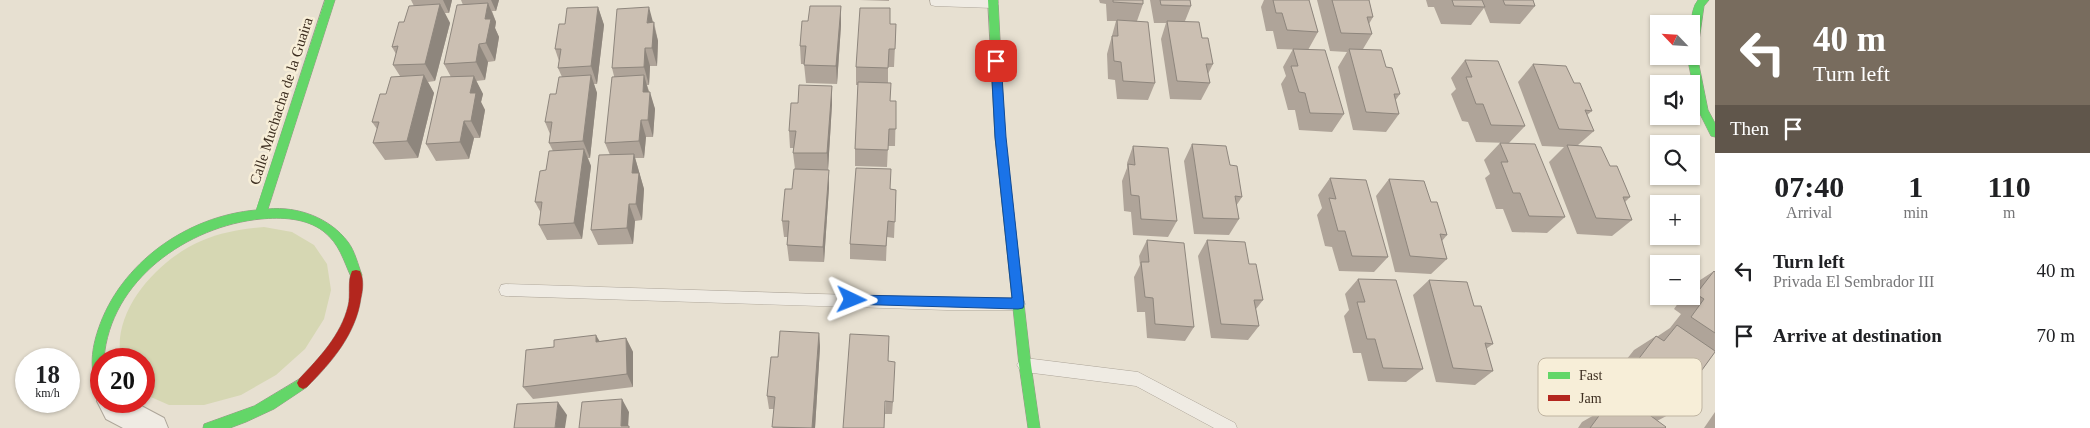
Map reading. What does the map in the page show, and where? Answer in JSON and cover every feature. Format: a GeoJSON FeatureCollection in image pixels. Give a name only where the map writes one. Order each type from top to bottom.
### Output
{"type":"FeatureCollection","features":[{"type":"Feature","properties":{"kind":"street","name":"Calle Muchacha de la Guaira"},"geometry":{"type":"LineString","coordinates":[[261,212],[330,0]]}},
{"type":"Feature","properties":{"kind":"street"},"geometry":{"type":"LineString","coordinates":[[993,2],[1000,137],[1025,365],[1034,428]]}},
{"type":"Feature","properties":{"kind":"street"},"geometry":{"type":"LineString","coordinates":[[1698,2],[1692,55],[1703,110],[1715,133]]}},
{"type":"Feature","properties":{"kind":"street"},"geometry":{"type":"LineString","coordinates":[[98,348],[98,343],[113,304],[141,269],[177,240],[220,220],[261,212],[296,214],[326,225],[346,245],[356,272],[355,305],[341,340],[315,373],[279,402],[237,422],[209,428]]}},
{"type":"Feature","properties":{"kind":"street"},"geometry":{"type":"LineString","coordinates":[[125,413],[153,428]]}},
{"type":"Feature","properties":{"kind":"lane"},"geometry":{"type":"LineString","coordinates":[[935,2],[993,2]]}},
{"type":"Feature","properties":{"kind":"lane"},"geometry":{"type":"LineString","coordinates":[[506,290],[947,304],[1018,304]]}},
{"type":"Feature","properties":{"kind":"lane"},"geometry":{"type":"LineString","coordinates":[[1025,365],[1138,379],[1229,428]]}},
{"type":"Feature","properties":{"kind":"green space"},"geometry":{"type":"Polygon","coordinates":[[[264,227],[292,232],[314,245],[327,264],[331,290],[324,319],[305,349],[276,375],[241,395],[204,405],[169,405],[155,399],[155,348],[120,348],[123,322],[131,305],[155,273],[185,249],[217,235],[264,227]]]}},
{"type":"Feature","properties":{"kind":"building"},"geometry":{"type":"Polygon","coordinates":[[[1113,0],[1143,0],[1143,4],[1113,2],[1113,0]]]}},
{"type":"Feature","properties":{"kind":"building"},"geometry":{"type":"Polygon","coordinates":[[[1160,0],[1190,0],[1191,6],[1161,5],[1160,0]]]}},
{"type":"Feature","properties":{"kind":"building"},"geometry":{"type":"Polygon","coordinates":[[[1273,0],[1309,0],[1318,32],[1287,30],[1282,13],[1276,13],[1273,0]]]}},
{"type":"Feature","properties":{"kind":"building"},"geometry":{"type":"Polygon","coordinates":[[[1332,0],[1369,0],[1373,17],[1367,17],[1372,34],[1341,33],[1332,0]]]}},
{"type":"Feature","properties":{"kind":"building"},"geometry":{"type":"Polygon","coordinates":[[[1452,0],[1482,0],[1485,7],[1454,6],[1452,0]]]}},
{"type":"Feature","properties":{"kind":"building"},"geometry":{"type":"Polygon","coordinates":[[[1503,0],[1533,0],[1535,6],[1505,5],[1503,0]]]}},
{"type":"Feature","properties":{"kind":"building"},"geometry":{"type":"Polygon","coordinates":[[[488,3],[485,19],[491,19],[486,43],[479,44],[476,62],[444,64],[457,5],[488,3]]]}},
{"type":"Feature","properties":{"kind":"building"},"geometry":{"type":"Polygon","coordinates":[[[440,4],[425,64],[393,65],[398,46],[392,47],[399,22],[404,22],[409,6],[440,4]]]}},
{"type":"Feature","properties":{"kind":"building"},"geometry":{"type":"Polygon","coordinates":[[[810,6],[841,6],[836,66],[804,65],[806,46],[800,46],[802,21],[808,21],[810,6]]]}},
{"type":"Feature","properties":{"kind":"building"},"geometry":{"type":"Polygon","coordinates":[[[598,7],[591,66],[558,68],[561,49],[555,49],[559,24],[565,24],[567,8],[598,7]]]}},
{"type":"Feature","properties":{"kind":"building"},"geometry":{"type":"Polygon","coordinates":[[[649,7],[647,23],[654,22],[652,48],[645,48],[644,67],[612,68],[617,9],[649,7]]]}},
{"type":"Feature","properties":{"kind":"building"},"geometry":{"type":"Polygon","coordinates":[[[860,8],[890,8],[890,24],[896,24],[895,49],[889,49],[888,68],[856,67],[860,8]]]}},
{"type":"Feature","properties":{"kind":"building"},"geometry":{"type":"Polygon","coordinates":[[[1117,20],[1148,22],[1155,83],[1123,81],[1121,62],[1114,61],[1112,36],[1118,36],[1117,20]]]}},
{"type":"Feature","properties":{"kind":"building"},"geometry":{"type":"Polygon","coordinates":[[[1167,21],[1199,22],[1202,38],[1208,38],[1213,64],[1206,64],[1210,83],[1177,81],[1167,21]]]}},
{"type":"Feature","properties":{"kind":"building"},"geometry":{"type":"Polygon","coordinates":[[[1293,49],[1325,50],[1344,114],[1310,113],[1305,93],[1299,92],[1291,66],[1298,66],[1293,49]]]}},
{"type":"Feature","properties":{"kind":"building"},"geometry":{"type":"Polygon","coordinates":[[[1349,49],[1381,50],[1386,67],[1392,68],[1400,94],[1394,94],[1399,114],[1366,112],[1349,49]]]}},
{"type":"Feature","properties":{"kind":"building"},"geometry":{"type":"Polygon","coordinates":[[[1465,60],[1498,61],[1525,126],[1491,125],[1483,104],[1476,104],[1466,77],[1472,77],[1465,60]]]}},
{"type":"Feature","properties":{"kind":"building"},"geometry":{"type":"Polygon","coordinates":[[[1533,64],[1566,66],[1574,83],[1580,83],[1592,111],[1585,110],[1594,131],[1559,129],[1533,64]]]}},
{"type":"Feature","properties":{"kind":"building"},"geometry":{"type":"Polygon","coordinates":[[[424,75],[407,141],[373,143],[379,122],[372,122],[380,94],[386,94],[391,77],[424,75]]]}},
{"type":"Feature","properties":{"kind":"building"},"geometry":{"type":"Polygon","coordinates":[[[591,75],[583,141],[549,143],[552,122],[545,122],[550,94],[556,94],[559,77],[591,75]]]}},
{"type":"Feature","properties":{"kind":"building"},"geometry":{"type":"Polygon","coordinates":[[[644,75],[643,92],[650,92],[648,120],[641,120],[639,141],[605,143],[612,77],[644,75]]]}},
{"type":"Feature","properties":{"kind":"building"},"geometry":{"type":"Polygon","coordinates":[[[474,76],[470,93],[476,93],[471,121],[464,121],[460,142],[426,144],[441,77],[474,76]]]}},
{"type":"Feature","properties":{"kind":"building"},"geometry":{"type":"Polygon","coordinates":[[[858,82],[891,83],[890,101],[896,101],[896,129],[889,129],[888,150],[855,149],[858,82]]]}},
{"type":"Feature","properties":{"kind":"building"},"geometry":{"type":"Polygon","coordinates":[[[799,85],[832,86],[827,153],[793,153],[796,131],[789,131],[791,103],[798,103],[799,85]]]}},
{"type":"Feature","properties":{"kind":"building"},"geometry":{"type":"Polygon","coordinates":[[[1500,143],[1535,144],[1565,217],[1529,216],[1520,193],[1513,193],[1501,162],[1508,162],[1500,143]]]}},
{"type":"Feature","properties":{"kind":"building"},"geometry":{"type":"Polygon","coordinates":[[[1192,144],[1226,146],[1230,165],[1237,166],[1242,197],[1235,196],[1239,219],[1203,218],[1192,144]]]}},
{"type":"Feature","properties":{"kind":"building"},"geometry":{"type":"Polygon","coordinates":[[[1567,145],[1601,147],[1610,166],[1617,166],[1630,197],[1623,197],[1632,220],[1596,218],[1567,145]]]}},
{"type":"Feature","properties":{"kind":"building"},"geometry":{"type":"Polygon","coordinates":[[[1133,146],[1168,148],[1177,221],[1141,219],[1139,196],[1131,195],[1128,164],[1135,165],[1133,146]]]}},
{"type":"Feature","properties":{"kind":"building"},"geometry":{"type":"Polygon","coordinates":[[[584,149],[574,223],[539,225],[542,202],[535,202],[540,171],[546,170],[549,151],[584,149]]]}},
{"type":"Feature","properties":{"kind":"building"},"geometry":{"type":"Polygon","coordinates":[[[634,154],[632,173],[639,173],[636,204],[629,204],[627,228],[591,230],[599,155],[634,154]]]}},
{"type":"Feature","properties":{"kind":"building"},"geometry":{"type":"Polygon","coordinates":[[[856,168],[891,169],[890,189],[896,190],[895,222],[888,221],[886,246],[850,244],[856,168]]]}},
{"type":"Feature","properties":{"kind":"building"},"geometry":{"type":"Polygon","coordinates":[[[794,169],[829,170],[823,247],[787,245],[789,221],[782,221],[785,189],[792,189],[794,169]]]}},
{"type":"Feature","properties":{"kind":"building"},"geometry":{"type":"Polygon","coordinates":[[[1330,178],[1366,180],[1388,257],[1352,256],[1345,231],[1338,231],[1329,198],[1336,199],[1330,178]]]}},
{"type":"Feature","properties":{"kind":"building"},"geometry":{"type":"Polygon","coordinates":[[[1389,179],[1424,181],[1431,202],[1437,202],[1447,235],[1440,234],[1447,259],[1410,256],[1389,179]]]}},
{"type":"Feature","properties":{"kind":"building"},"geometry":{"type":"Polygon","coordinates":[[[1147,240],[1184,243],[1194,327],[1155,324],[1153,298],[1145,297],[1141,262],[1149,262],[1147,240]]]}},
{"type":"Feature","properties":{"kind":"building"},"geometry":{"type":"Polygon","coordinates":[[[1207,240],[1245,242],[1249,264],[1256,264],[1263,300],[1254,300],[1259,326],[1221,324],[1207,240]]]}},
{"type":"Feature","properties":{"kind":"building"},"geometry":{"type":"Polygon","coordinates":[[[1714,271],[1715,333],[1691,317],[1704,299],[1700,296],[1700,289],[1714,271]]]}},
{"type":"Feature","properties":{"kind":"building"},"geometry":{"type":"Polygon","coordinates":[[[1358,279],[1396,280],[1423,369],[1383,368],[1375,339],[1367,339],[1357,302],[1365,302],[1358,279]]]}},
{"type":"Feature","properties":{"kind":"building"},"geometry":{"type":"Polygon","coordinates":[[[1429,280],[1467,282],[1474,306],[1481,306],[1493,344],[1485,343],[1493,371],[1453,368],[1429,280]]]}},
{"type":"Feature","properties":{"kind":"building"},"geometry":{"type":"Polygon","coordinates":[[[1677,325],[1715,352],[1702,370],[1702,358],[1639,358],[1656,336],[1664,341],[1677,325]]]}},
{"type":"Feature","properties":{"kind":"building"},"geometry":{"type":"Polygon","coordinates":[[[780,331],[819,333],[812,428],[772,427],[775,397],[767,396],[771,357],[778,357],[780,331]]]}},
{"type":"Feature","properties":{"kind":"building"},"geometry":{"type":"Polygon","coordinates":[[[850,334],[889,336],[888,361],[895,362],[893,402],[885,401],[884,428],[843,428],[850,334]]]}},
{"type":"Feature","properties":{"kind":"building"},"geometry":{"type":"Polygon","coordinates":[[[596,335],[596,342],[626,338],[627,374],[523,387],[526,350],[554,347],[554,340],[596,335]]]}},
{"type":"Feature","properties":{"kind":"building"},"geometry":{"type":"Polygon","coordinates":[[[622,399],[621,426],[629,426],[629,428],[579,428],[582,402],[622,399]]]}},
{"type":"Feature","properties":{"kind":"building"},"geometry":{"type":"Polygon","coordinates":[[[558,402],[555,428],[514,428],[517,404],[558,402]]]}},
{"type":"Feature","properties":{"kind":"building"},"geometry":{"type":"Polygon","coordinates":[[[1599,416],[1651,416],[1666,427],[1665,428],[1590,428],[1599,416]]]}},
{"type":"Feature","properties":{"kind":"traffic: fast"},"geometry":{"type":"LineString","coordinates":[[261,212],[330,0]]}},
{"type":"Feature","properties":{"kind":"traffic: fast"},"geometry":{"type":"LineString","coordinates":[[993,0],[1000,137],[1025,365],[1034,428]]}},
{"type":"Feature","properties":{"kind":"traffic: fast"},"geometry":{"type":"LineString","coordinates":[[1704,0],[1699,5],[1692,55],[1703,110],[1715,133]]}},
{"type":"Feature","properties":{"kind":"traffic: fast"},"geometry":{"type":"LineString","coordinates":[[100,348],[107,320],[119,297],[135,275],[165,249],[188,235],[216,223],[245,216],[274,213],[302,216],[326,227],[345,246],[356,275]]}},
{"type":"Feature","properties":{"kind":"traffic: fast"},"geometry":{"type":"LineString","coordinates":[[209,428],[258,411],[303,383]]}},
{"type":"Feature","properties":{"kind":"traffic: jam"},"geometry":{"type":"LineString","coordinates":[[303,383],[334,348],[350,321],[357,291],[356,275]]}},
{"type":"Feature","properties":{"kind":"route"},"geometry":{"type":"LineString","coordinates":[[852,300],[947,304],[1018,304],[1000,137],[996,61]]}}]}
